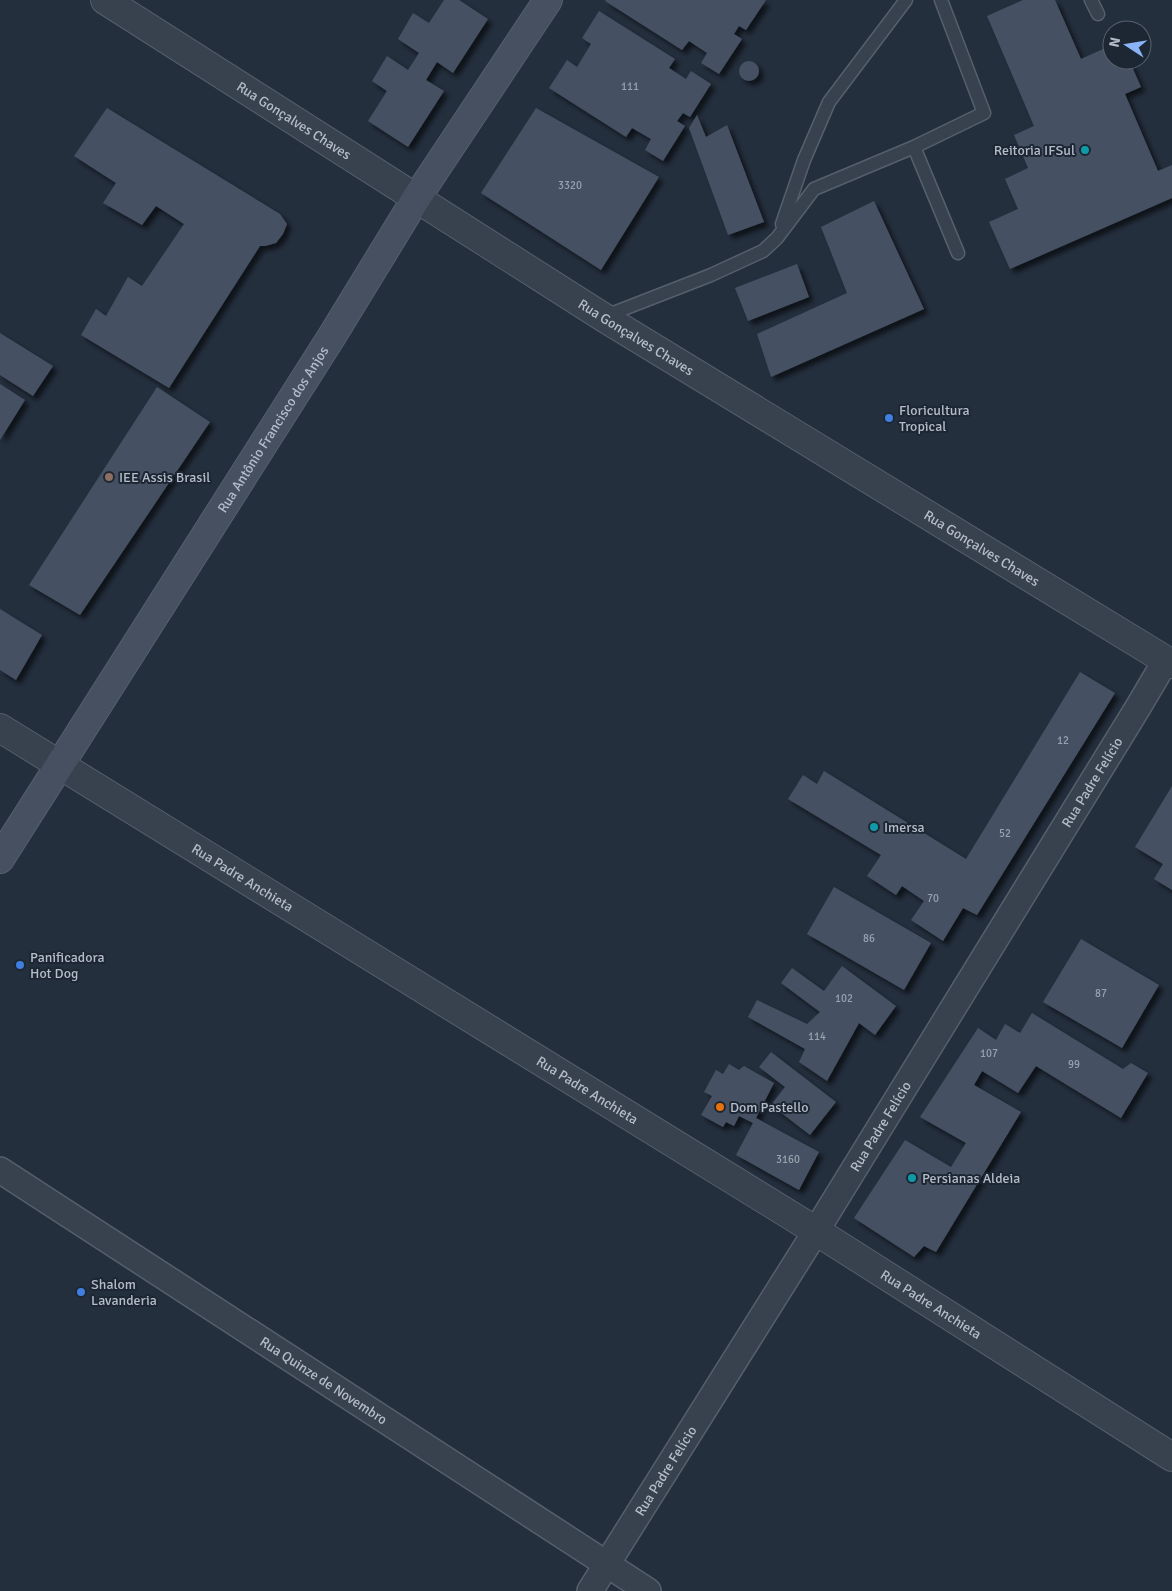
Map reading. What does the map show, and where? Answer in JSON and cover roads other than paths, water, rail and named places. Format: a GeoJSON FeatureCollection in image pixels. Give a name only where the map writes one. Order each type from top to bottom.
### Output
{"type":"FeatureCollection","features":[{"type":"Feature","properties":{"kind":"main road","name":"Rua Antônio Francisco dos Anjos"},"geometry":{"type":"LineString","coordinates":[[0,860],[332,336],[417,197],[548,0]]}},
{"type":"Feature","properties":{"kind":"street","name":"Rua Gonçalves Chaves"},"geometry":{"type":"LineString","coordinates":[[105,0],[603,317],[1169,662]]}},
{"type":"Feature","properties":{"kind":"street","name":"Rua Padre Felício"},"geometry":{"type":"LineString","coordinates":[[590,1591],[816,1231],[1132,717],[1169,662]]}},
{"type":"Feature","properties":{"kind":"street","name":"Rua Padre Anchieta"},"geometry":{"type":"LineString","coordinates":[[0,728],[816,1231],[1172,1456]]}},
{"type":"Feature","properties":{"kind":"street","name":"Rua Quinze de Novembro"},"geometry":{"type":"LineString","coordinates":[[0,1170],[648,1591]]}},
{"type":"Feature","properties":{"kind":"lane"},"geometry":{"type":"LineString","coordinates":[[777,238],[804,160],[829,102],[906,0]]}},
{"type":"Feature","properties":{"kind":"lane"},"geometry":{"type":"LineString","coordinates":[[603,317],[711,275],[763,251],[777,238],[814,189],[914,147],[984,113],[941,0]]}},
{"type":"Feature","properties":{"kind":"lane"},"geometry":{"type":"LineString","coordinates":[[1091,0],[1098,14]]}},
{"type":"Feature","properties":{"kind":"lane"},"geometry":{"type":"LineString","coordinates":[[914,147],[958,254]]}},
{"type":"Feature","properties":{"kind":"place","name":"Reitoria IFSul"},"geometry":{"type":"Point","coordinates":[1085,150]}},
{"type":"Feature","properties":{"kind":"place","name":"Floricultura Tropical"},"geometry":{"type":"Point","coordinates":[889,418]}},
{"type":"Feature","properties":{"kind":"place","name":"IEE Assis Brasil"},"geometry":{"type":"Point","coordinates":[109,477]}},
{"type":"Feature","properties":{"kind":"place","name":"Imersa"},"geometry":{"type":"Point","coordinates":[874,827]}},
{"type":"Feature","properties":{"kind":"place","name":"Panificadora Hot Dog"},"geometry":{"type":"Point","coordinates":[20,965]}},
{"type":"Feature","properties":{"kind":"place","name":"Dom Pastello"},"geometry":{"type":"Point","coordinates":[720,1107]}},
{"type":"Feature","properties":{"kind":"place","name":"Persianas Aldeia"},"geometry":{"type":"Point","coordinates":[912,1178]}},
{"type":"Feature","properties":{"kind":"place","name":"Shalom Lavanderia"},"geometry":{"type":"Point","coordinates":[81,1292]}}]}
